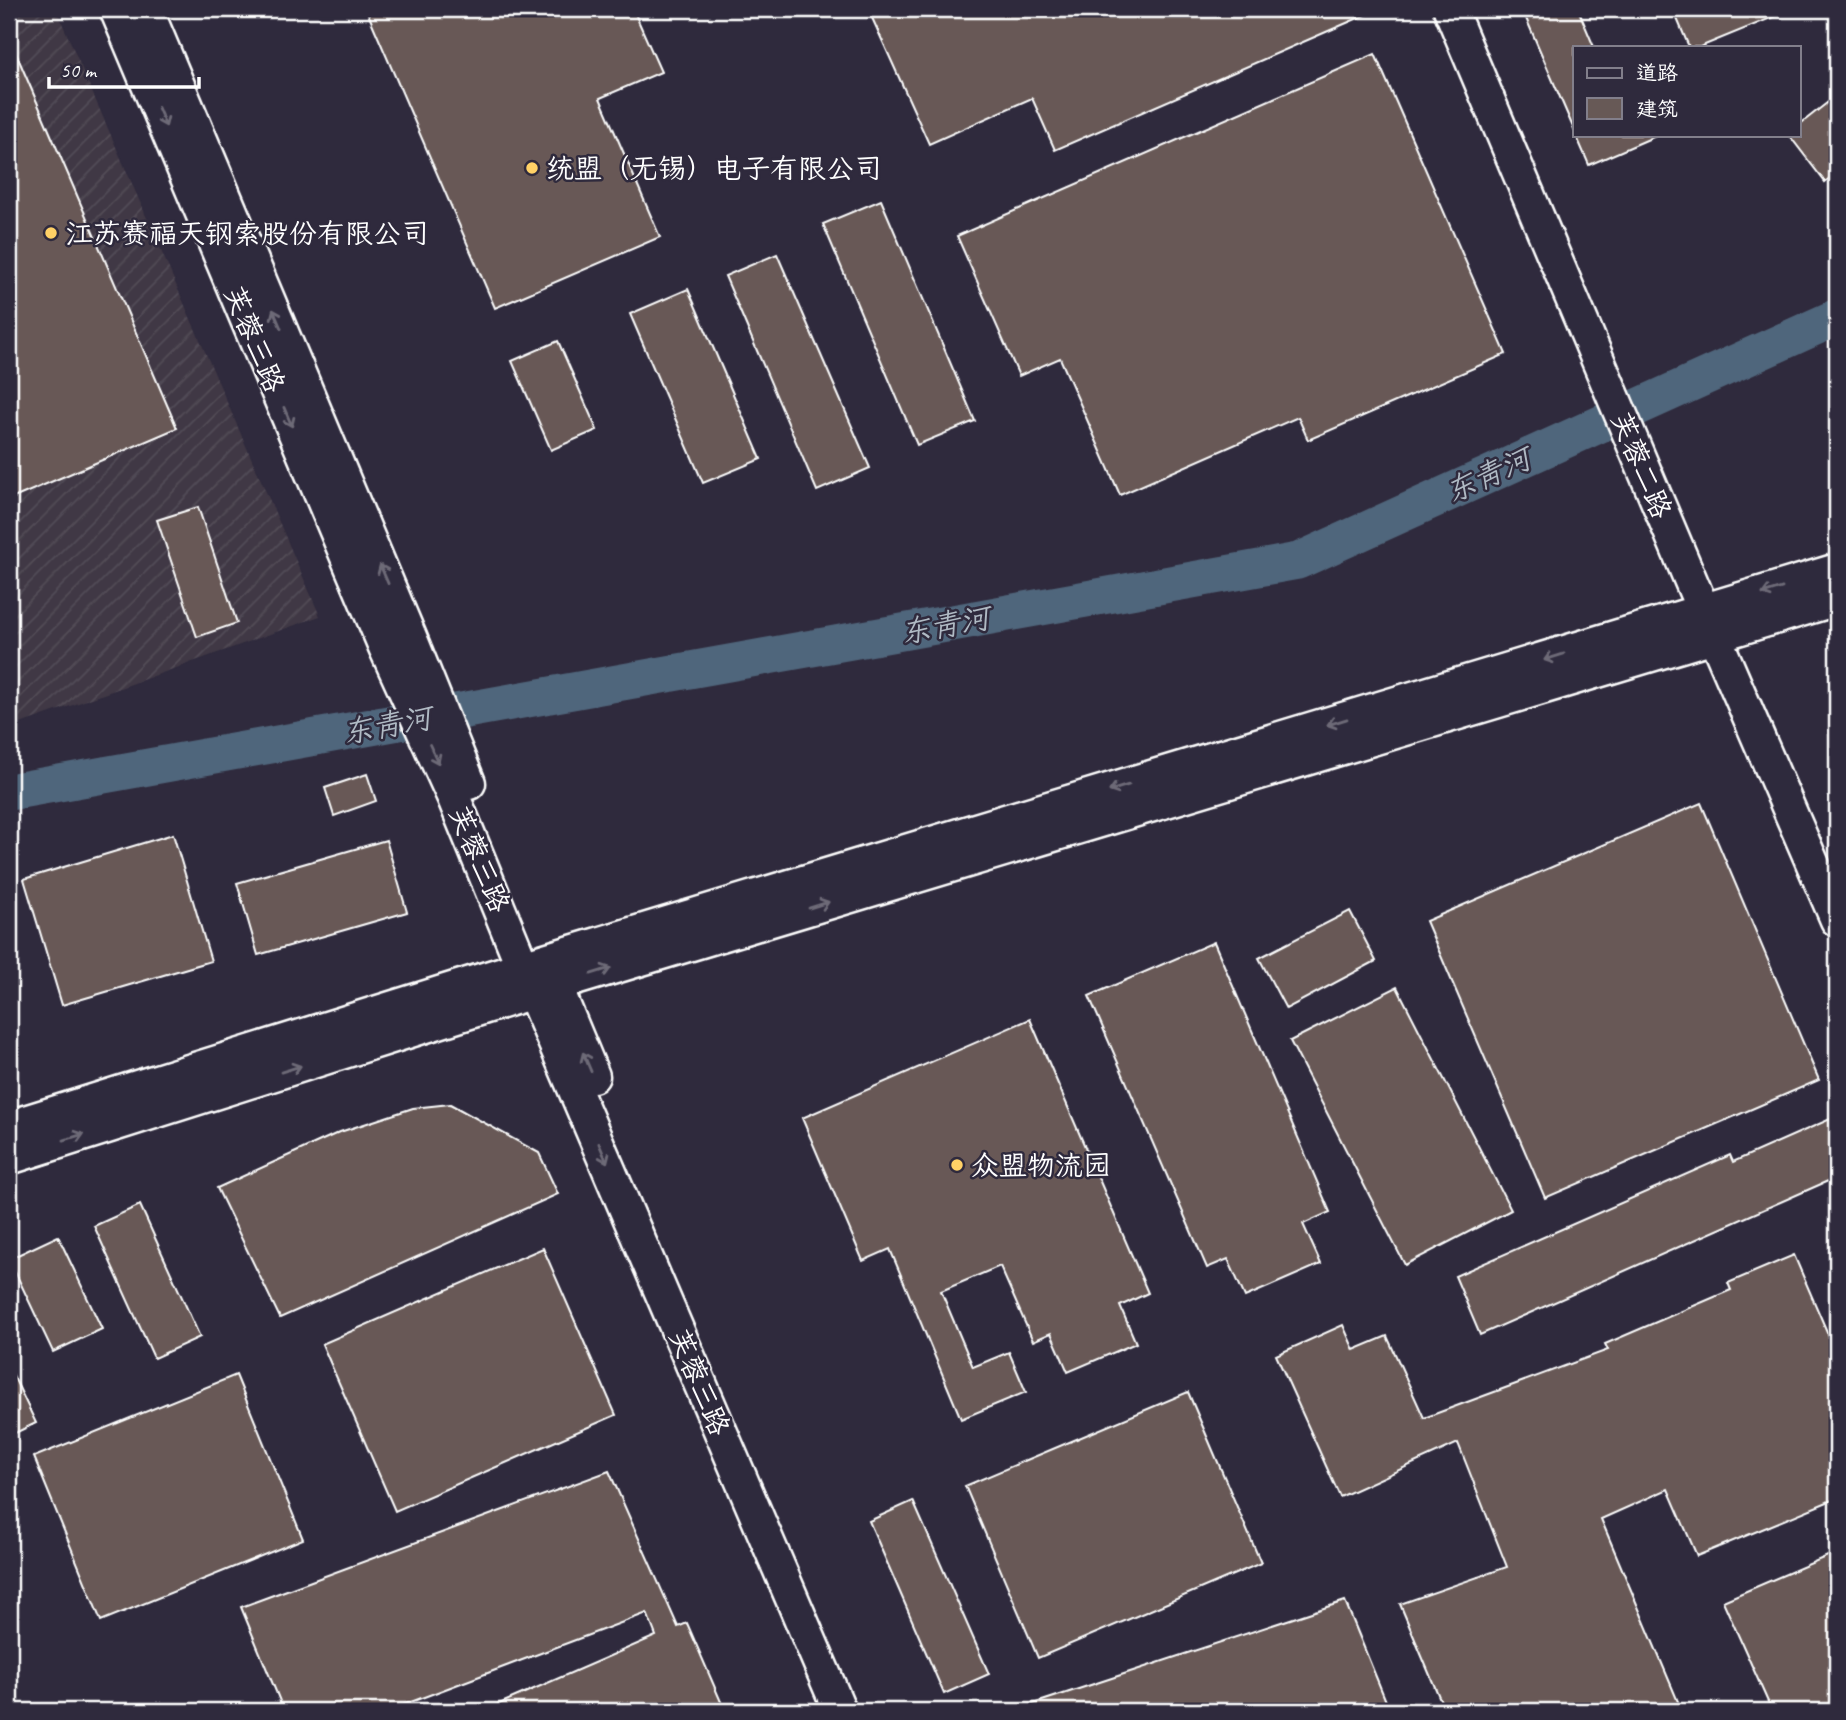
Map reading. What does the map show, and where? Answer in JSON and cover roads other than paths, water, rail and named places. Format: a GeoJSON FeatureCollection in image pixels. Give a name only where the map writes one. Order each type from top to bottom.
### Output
{"type":"FeatureCollection","features":[{"type":"Feature","properties":{"kind":"main road","name":"芙蓉三路"},"geometry":{"type":"LineString","coordinates":[[116,9],[463,793],[840,1711]]}},
{"type":"Feature","properties":{"kind":"main road","name":"芙蓉三路"},"geometry":{"type":"LineString","coordinates":[[146,9],[398,642]]}},
{"type":"Feature","properties":{"kind":"main road","name":"芙蓉二路"},"geometry":{"type":"LineString","coordinates":[[1450,9],[1709,625],[1837,920]]}},
{"type":"Feature","properties":{"kind":"main road"},"geometry":{"type":"LineString","coordinates":[[1709,625],[1837,570]]}},
{"type":"Feature","properties":{"kind":"main road"},"geometry":{"type":"LineString","coordinates":[[9,1127],[539,976],[1709,625],[1837,599]]}},
{"type":"Feature","properties":{"kind":"main road","name":"芙蓉三路"},"geometry":{"type":"LineString","coordinates":[[539,976],[861,1711]]}},
{"type":"Feature","properties":{"kind":"main road"},"geometry":{"type":"LineString","coordinates":[[9,1158],[539,976]]}},
{"type":"Feature","properties":{"kind":"waterway","name":"东青河"},"geometry":{"type":"LineString","coordinates":[[9,792],[1298,561],[1837,317]]}},
{"type":"Feature","properties":{"kind":"place","name":"统盟（无锡）电子有限公司"},"geometry":{"type":"Point","coordinates":[532,168]}},
{"type":"Feature","properties":{"kind":"place","name":"江苏赛福天钢索股份有限公司"},"geometry":{"type":"Point","coordinates":[51,233]}},
{"type":"Feature","properties":{"kind":"place","name":"众盟物流园"},"geometry":{"type":"Point","coordinates":[957,1165]}}]}
